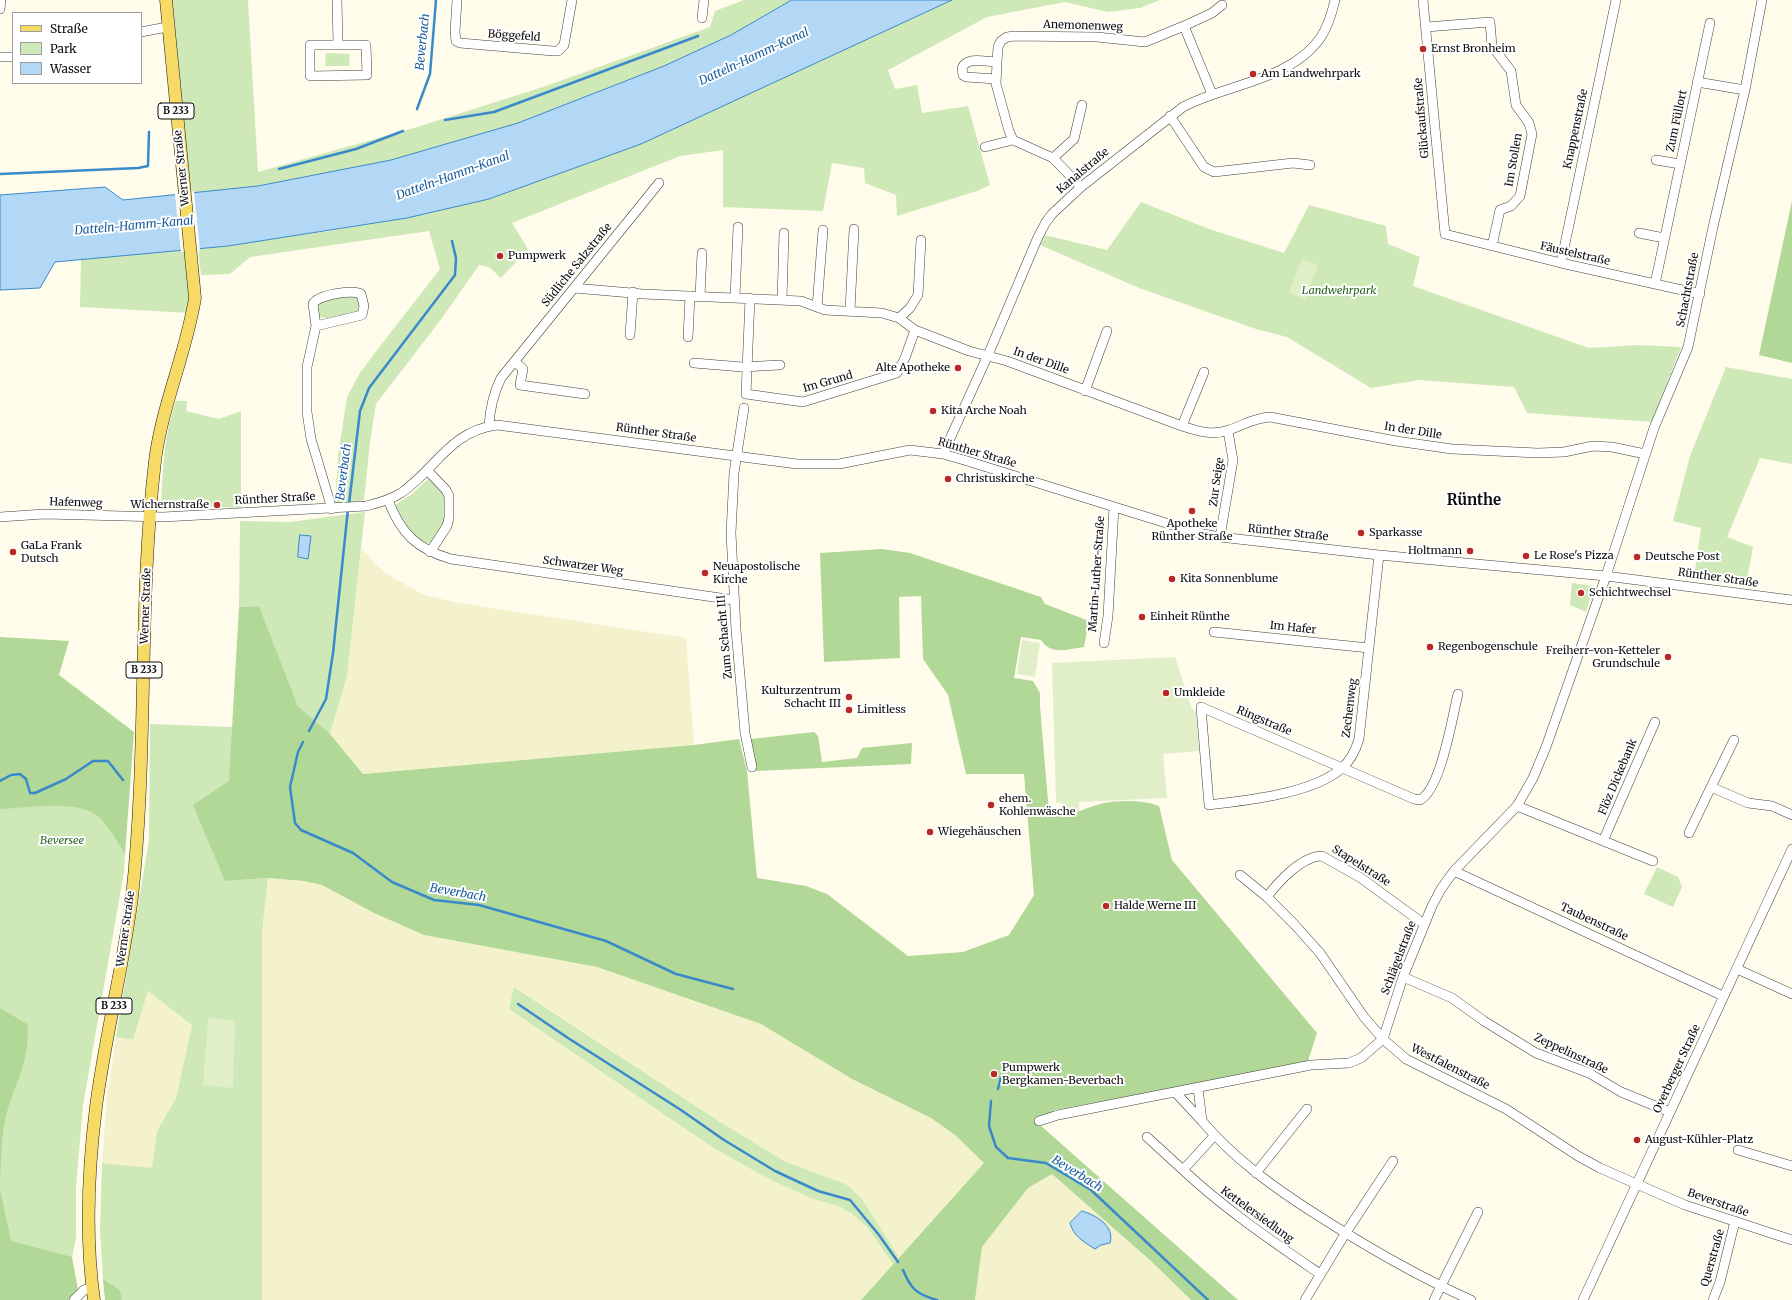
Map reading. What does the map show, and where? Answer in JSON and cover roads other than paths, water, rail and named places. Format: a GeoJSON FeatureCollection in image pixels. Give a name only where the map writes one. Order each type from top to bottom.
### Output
{"type":"FeatureCollection","features":[{"type":"Feature","properties":{"kind":"main road","name":"Werner Straße"},"geometry":{"type":"LineString","coordinates":[[94,1300],[89,1240],[89,1185],[96,1107],[121,969],[138,838],[146,593],[155,460],[169,392],[186,341],[194,305],[191,259],[167,28],[166,0]]}},
{"type":"Feature","properties":{"kind":"street"},"geometry":{"type":"LineString","coordinates":[[0,9],[1,0]]}},
{"type":"Feature","properties":{"kind":"street"},"geometry":{"type":"LineString","coordinates":[[337,0],[338,45]]}},
{"type":"Feature","properties":{"kind":"street","name":"Böggefeld"},"geometry":{"type":"LineString","coordinates":[[458,0],[455,32],[456,40],[460,43],[553,51],[558,51],[564,45],[572,0]]}},
{"type":"Feature","properties":{"kind":"street"},"geometry":{"type":"LineString","coordinates":[[702,18],[704,0]]}},
{"type":"Feature","properties":{"kind":"street","name":"Kanalstraße"},"geometry":{"type":"LineString","coordinates":[[943,454],[1042,230],[1052,214],[1081,187],[1170,116],[1196,100],[1268,75],[1303,56],[1321,36],[1330,17],[1335,0]]}},
{"type":"Feature","properties":{"kind":"street","name":"Glückaufstraße"},"geometry":{"type":"LineString","coordinates":[[1423,0],[1445,234]]}},
{"type":"Feature","properties":{"kind":"street","name":"Knappenstraße"},"geometry":{"type":"LineString","coordinates":[[1561,263],[1616,0]]}},
{"type":"Feature","properties":{"kind":"street","name":"Schachtstraße"},"geometry":{"type":"LineString","coordinates":[[1606,576],[1654,428],[1688,347],[1762,0]]}},
{"type":"Feature","properties":{"kind":"street","name":"Anemonenweg"},"geometry":{"type":"LineString","coordinates":[[1013,140],[1008,131],[996,79],[998,47],[1001,41],[1007,37],[1097,37],[1145,42],[1212,13],[1222,5]]}},
{"type":"Feature","properties":{"kind":"street","name":"Im Stollen"},"geometry":{"type":"LineString","coordinates":[[1426,27],[1490,22],[1492,46],[1511,71],[1516,105],[1531,128],[1532,139],[1520,196],[1511,206],[1500,210],[1492,246]]}},
{"type":"Feature","properties":{"kind":"street","name":"Zum Füllort"},"geometry":{"type":"LineString","coordinates":[[1655,284],[1710,23]]}},
{"type":"Feature","properties":{"kind":"street"},"geometry":{"type":"LineString","coordinates":[[1184,26],[1212,94]]}},
{"type":"Feature","properties":{"kind":"street"},"geometry":{"type":"LineString","coordinates":[[142,32],[167,28]]}},
{"type":"Feature","properties":{"kind":"street"},"geometry":{"type":"LineString","coordinates":[[310,45],[338,45],[366,45],[367,75],[310,76],[310,45]]}},
{"type":"Feature","properties":{"kind":"street"},"geometry":{"type":"LineString","coordinates":[[0,57],[12,57]]}},
{"type":"Feature","properties":{"kind":"street"},"geometry":{"type":"LineString","coordinates":[[996,62],[971,60],[966,62],[962,68],[963,75],[966,77],[996,79]]}},
{"type":"Feature","properties":{"kind":"street","name":"Zum Füllort"},"geometry":{"type":"LineString","coordinates":[[1698,82],[1744,90]]}},
{"type":"Feature","properties":{"kind":"street"},"geometry":{"type":"LineString","coordinates":[[1053,158],[1074,139],[1082,105]]}},
{"type":"Feature","properties":{"kind":"street"},"geometry":{"type":"LineString","coordinates":[[1170,116],[1204,167],[1214,172],[1293,163],[1310,164]]}},
{"type":"Feature","properties":{"kind":"street"},"geometry":{"type":"LineString","coordinates":[[985,147],[1013,140],[1053,158],[1081,187]]}},
{"type":"Feature","properties":{"kind":"street","name":"Zum Füllort"},"geometry":{"type":"LineString","coordinates":[[1656,160],[1680,164]]}},
{"type":"Feature","properties":{"kind":"street","name":"Südliche Salzstraße"},"geometry":{"type":"LineString","coordinates":[[489,426],[493,395],[502,378],[659,184]]}},
{"type":"Feature","properties":{"kind":"street"},"geometry":{"type":"LineString","coordinates":[[735,297],[738,227]]}},
{"type":"Feature","properties":{"kind":"street"},"geometry":{"type":"LineString","coordinates":[[850,311],[854,229]]}},
{"type":"Feature","properties":{"kind":"street"},"geometry":{"type":"LineString","coordinates":[[817,307],[823,230]]}},
{"type":"Feature","properties":{"kind":"street"},"geometry":{"type":"LineString","coordinates":[[1639,232],[1664,238]]}},
{"type":"Feature","properties":{"kind":"street"},"geometry":{"type":"LineString","coordinates":[[782,300],[784,233]]}},
{"type":"Feature","properties":{"kind":"street","name":"Fäustelstraße"},"geometry":{"type":"LineString","coordinates":[[1445,234],[1561,263],[1700,294]]}},
{"type":"Feature","properties":{"kind":"street"},"geometry":{"type":"LineString","coordinates":[[574,288],[690,296],[801,301],[825,310],[882,313],[899,318],[910,308],[918,295],[921,240]]}},
{"type":"Feature","properties":{"kind":"street"},"geometry":{"type":"LineString","coordinates":[[700,296],[702,253]]}},
{"type":"Feature","properties":{"kind":"street"},"geometry":{"type":"LineString","coordinates":[[316,326],[362,315],[364,306],[361,294],[354,291],[317,299],[313,307],[316,326],[307,366],[307,412],[311,439],[332,509]]}},
{"type":"Feature","properties":{"kind":"street"},"geometry":{"type":"LineString","coordinates":[[630,335],[634,292]]}},
{"type":"Feature","properties":{"kind":"street"},"geometry":{"type":"LineString","coordinates":[[688,337],[690,296]]}},
{"type":"Feature","properties":{"kind":"street","name":"Im Grund"},"geometry":{"type":"LineString","coordinates":[[750,298],[746,394],[803,402],[897,373],[905,358],[915,330]]}},
{"type":"Feature","properties":{"kind":"street","name":"In der Dille"},"geometry":{"type":"LineString","coordinates":[[899,318],[915,330],[969,351],[988,355],[1182,426],[1206,433],[1228,431],[1251,420],[1270,417],[1403,442],[1452,449],[1538,453],[1564,452],[1593,446],[1612,447],[1645,454]]}},
{"type":"Feature","properties":{"kind":"street"},"geometry":{"type":"LineString","coordinates":[[1085,391],[1107,330]]}},
{"type":"Feature","properties":{"kind":"street"},"geometry":{"type":"LineString","coordinates":[[515,362],[523,369],[520,385],[585,394]]}},
{"type":"Feature","properties":{"kind":"street"},"geometry":{"type":"LineString","coordinates":[[694,363],[724,364],[736,367],[780,365]]}},
{"type":"Feature","properties":{"kind":"street"},"geometry":{"type":"LineString","coordinates":[[1182,426],[1204,372]]}},
{"type":"Feature","properties":{"kind":"street"},"geometry":{"type":"LineString","coordinates":[[737,457],[744,408]]}},
{"type":"Feature","properties":{"kind":"street","name":"Rünther Straße"},"geometry":{"type":"LineString","coordinates":[[151,517],[332,509],[366,506],[388,500],[407,489],[453,443],[468,434],[489,426],[526,427],[737,457],[820,465],[839,464],[910,450],[943,454],[1198,533],[1220,537],[1379,555],[1606,576],[1792,600]]}},
{"type":"Feature","properties":{"kind":"street","name":"Zur Seige"},"geometry":{"type":"LineString","coordinates":[[1220,537],[1233,460],[1228,431]]}},
{"type":"Feature","properties":{"kind":"street","name":"Zum Schacht III"},"geometry":{"type":"LineString","coordinates":[[737,457],[734,473],[731,533],[734,600],[745,733],[752,767]]}},
{"type":"Feature","properties":{"kind":"street"},"geometry":{"type":"LineString","coordinates":[[427,470],[446,490],[449,496],[447,526],[430,552]]}},
{"type":"Feature","properties":{"kind":"street","name":"Schwarzer Weg"},"geometry":{"type":"LineString","coordinates":[[388,500],[396,519],[410,539],[430,552],[451,559],[734,600]]}},
{"type":"Feature","properties":{"kind":"street","name":"Martin-Luther-Straße"},"geometry":{"type":"LineString","coordinates":[[1104,643],[1108,616],[1114,507]]}},
{"type":"Feature","properties":{"kind":"street","name":"Hafenweg"},"geometry":{"type":"LineString","coordinates":[[0,517],[44,514],[151,517]]}},
{"type":"Feature","properties":{"kind":"street","name":"Zechenweg"},"geometry":{"type":"LineString","coordinates":[[1208,805],[1269,796],[1324,781],[1343,768],[1351,757],[1359,739],[1379,555]]}},
{"type":"Feature","properties":{"kind":"street","name":"Schlägelstraße"},"geometry":{"type":"LineString","coordinates":[[1039,1121],[1058,1115],[1311,1065],[1349,1063],[1362,1058],[1383,1039],[1403,977],[1424,924],[1441,889],[1454,871],[1517,806],[1533,778],[1546,747],[1606,576]]}},
{"type":"Feature","properties":{"kind":"street","name":"Im Hafer"},"geometry":{"type":"LineString","coordinates":[[1214,632],[1369,648]]}},
{"type":"Feature","properties":{"kind":"street"},"geometry":{"type":"LineString","coordinates":[[1343,768],[1414,799],[1420,800],[1425,797],[1432,786],[1440,767],[1458,694]]}},
{"type":"Feature","properties":{"kind":"street","name":"Ringstraße"},"geometry":{"type":"LineString","coordinates":[[1208,805],[1201,707],[1343,768]]}},
{"type":"Feature","properties":{"kind":"street","name":"Flöz Dickebank"},"geometry":{"type":"LineString","coordinates":[[1603,841],[1655,722]]}},
{"type":"Feature","properties":{"kind":"street"},"geometry":{"type":"LineString","coordinates":[[1689,834],[1734,740]]}},
{"type":"Feature","properties":{"kind":"street"},"geometry":{"type":"LineString","coordinates":[[1711,787],[1748,803],[1772,806],[1792,815]]}},
{"type":"Feature","properties":{"kind":"street"},"geometry":{"type":"LineString","coordinates":[[1517,806],[1653,861]]}},
{"type":"Feature","properties":{"kind":"street","name":"Overberger Straße"},"geometry":{"type":"LineString","coordinates":[[1583,1300],[1792,848]]}},
{"type":"Feature","properties":{"kind":"street","name":"Stapelstraße"},"geometry":{"type":"LineString","coordinates":[[1267,897],[1290,872],[1311,859],[1322,856],[1361,878],[1424,924]]}},
{"type":"Feature","properties":{"kind":"street","name":"Taubenstraße"},"geometry":{"type":"LineString","coordinates":[[1454,871],[1724,996]]}},
{"type":"Feature","properties":{"kind":"street","name":"Westfalenstraße"},"geometry":{"type":"LineString","coordinates":[[1240,875],[1267,897],[1320,953],[1364,1017],[1383,1039],[1406,1058],[1506,1109],[1578,1156],[1637,1184]]}},
{"type":"Feature","properties":{"kind":"street"},"geometry":{"type":"LineString","coordinates":[[1737,969],[1792,994]]}},
{"type":"Feature","properties":{"kind":"street","name":"Zeppelinstraße"},"geometry":{"type":"LineString","coordinates":[[1403,977],[1452,998],[1484,1021],[1536,1053],[1589,1073],[1620,1092],[1670,1112]]}},
{"type":"Feature","properties":{"kind":"street"},"geometry":{"type":"LineString","coordinates":[[1198,1088],[1202,1121]]}},
{"type":"Feature","properties":{"kind":"street"},"geometry":{"type":"LineString","coordinates":[[1175,1092],[1214,1136],[1256,1173],[1296,1202],[1345,1234],[1389,1260],[1471,1300]]}},
{"type":"Feature","properties":{"kind":"street"},"geometry":{"type":"LineString","coordinates":[[1256,1173],[1307,1109]]}},
{"type":"Feature","properties":{"kind":"street"},"geometry":{"type":"LineString","coordinates":[[1183,1170],[1214,1136]]}},
{"type":"Feature","properties":{"kind":"street","name":"Kettelersiedlung"},"geometry":{"type":"LineString","coordinates":[[1147,1137],[1211,1197],[1241,1220],[1320,1274]]}},
{"type":"Feature","properties":{"kind":"street"},"geometry":{"type":"LineString","coordinates":[[1738,1150],[1792,1166]]}},
{"type":"Feature","properties":{"kind":"street"},"geometry":{"type":"LineString","coordinates":[[1305,1300],[1345,1234],[1393,1161]]}},
{"type":"Feature","properties":{"kind":"street","name":"Beverstraße"},"geometry":{"type":"LineString","coordinates":[[1637,1184],[1685,1205],[1792,1240]]}},
{"type":"Feature","properties":{"kind":"street"},"geometry":{"type":"LineString","coordinates":[[1434,1300],[1478,1212]]}},
{"type":"Feature","properties":{"kind":"street","name":"Querstraße"},"geometry":{"type":"LineString","coordinates":[[1713,1300],[1720,1282],[1735,1221]]}},
{"type":"Feature","properties":{"kind":"street"},"geometry":{"type":"LineString","coordinates":[[74,1300],[84,1290],[92,1287]]}},
{"type":"Feature","properties":{"kind":"water","name":"Datteln-Hamm-Kanal"},"geometry":{"type":"Polygon","coordinates":[[[792,0],[952,0],[641,144],[489,199],[407,218],[228,246],[55,262],[40,288],[0,290],[0,195],[105,187],[123,200],[258,186],[391,160],[518,123],[664,66],[731,35],[792,0]]]}},
{"type":"Feature","properties":{"kind":"water"},"geometry":{"type":"Polygon","coordinates":[[[300,535],[311,536],[308,559],[298,557],[300,535]]]}},
{"type":"Feature","properties":{"kind":"water"},"geometry":{"type":"Polygon","coordinates":[[[1082,1211],[1098,1218],[1107,1226],[1110,1231],[1110,1243],[1101,1245],[1095,1249],[1076,1235],[1071,1228],[1070,1223],[1082,1211]]]}},
{"type":"Feature","properties":{"kind":"waterway","name":"Beverbach"},"geometry":{"type":"LineString","coordinates":[[417,109],[430,74],[436,0]]}},
{"type":"Feature","properties":{"kind":"waterway"},"geometry":{"type":"LineString","coordinates":[[445,120],[494,112],[698,36]]}},
{"type":"Feature","properties":{"kind":"waterway"},"geometry":{"type":"LineString","coordinates":[[279,169],[356,149],[403,131]]}},
{"type":"Feature","properties":{"kind":"waterway"},"geometry":{"type":"LineString","coordinates":[[0,174],[138,168],[148,166],[149,132]]}},
{"type":"Feature","properties":{"kind":"waterway","name":"Beverbach"},"geometry":{"type":"LineString","coordinates":[[349,504],[360,411],[369,388],[455,275],[456,258],[452,241]]}},
{"type":"Feature","properties":{"kind":"waterway","name":"Beverbach"},"geometry":{"type":"LineString","coordinates":[[309,731],[326,699],[333,653],[348,509]]}},
{"type":"Feature","properties":{"kind":"waterway","name":"Beverbach"},"geometry":{"type":"LineString","coordinates":[[303,742],[298,752],[290,787],[295,823],[301,830],[353,853],[392,882],[434,900],[479,905],[606,941],[676,974],[733,989]]}},
{"type":"Feature","properties":{"kind":"waterway","name":"Beverbach"},"geometry":{"type":"LineString","coordinates":[[0,781],[11,775],[20,774],[26,779],[30,793],[35,793],[66,779],[93,761],[108,761],[123,780]]}},
{"type":"Feature","properties":{"kind":"waterway"},"geometry":{"type":"LineString","coordinates":[[518,1004],[568,1038],[681,1110],[724,1140],[775,1171],[818,1191],[850,1200],[879,1235],[898,1262]]}},
{"type":"Feature","properties":{"kind":"waterway","name":"Beverbach"},"geometry":{"type":"LineString","coordinates":[[998,1089],[1001,1077]]}},
{"type":"Feature","properties":{"kind":"waterway","name":"Beverbach"},"geometry":{"type":"LineString","coordinates":[[991,1101],[989,1126],[996,1147],[1008,1158],[1046,1163],[1091,1190],[1208,1300]]}},
{"type":"Feature","properties":{"kind":"waterway"},"geometry":{"type":"LineString","coordinates":[[903,1270],[915,1290],[937,1300]]}},
{"type":"Feature","properties":{"kind":"place","name":"Ernst Bronheim"},"geometry":{"type":"Point","coordinates":[1423,49]}},
{"type":"Feature","properties":{"kind":"place","name":"Am Landwehrpark"},"geometry":{"type":"Point","coordinates":[1253,74]}},
{"type":"Feature","properties":{"kind":"place","name":"Pumpwerk"},"geometry":{"type":"Point","coordinates":[500,256]}},
{"type":"Feature","properties":{"kind":"place","name":"Alte Apotheke"},"geometry":{"type":"Point","coordinates":[958,368]}},
{"type":"Feature","properties":{"kind":"place","name":"Kita Arche Noah"},"geometry":{"type":"Point","coordinates":[933,411]}},
{"type":"Feature","properties":{"kind":"place","name":"Christuskirche"},"geometry":{"type":"Point","coordinates":[948,479]}},
{"type":"Feature","properties":{"kind":"place","name":"Wichernstraße"},"geometry":{"type":"Point","coordinates":[217,505]}},
{"type":"Feature","properties":{"kind":"place","name":"Apotheke Rünther Straße"},"geometry":{"type":"Point","coordinates":[1192,511]}},
{"type":"Feature","properties":{"kind":"place","name":"Sparkasse"},"geometry":{"type":"Point","coordinates":[1361,533]}},
{"type":"Feature","properties":{"kind":"place","name":"Holtmann"},"geometry":{"type":"Point","coordinates":[1470,551]}},
{"type":"Feature","properties":{"kind":"place","name":"GaLa Frank Dutsch"},"geometry":{"type":"Point","coordinates":[13,552]}},
{"type":"Feature","properties":{"kind":"place","name":"Le Rose's Pizza"},"geometry":{"type":"Point","coordinates":[1526,556]}},
{"type":"Feature","properties":{"kind":"place","name":"Deutsche Post"},"geometry":{"type":"Point","coordinates":[1637,557]}},
{"type":"Feature","properties":{"kind":"place","name":"Neuapostolische Kirche"},"geometry":{"type":"Point","coordinates":[705,573]}},
{"type":"Feature","properties":{"kind":"place","name":"Kita Sonnenblume"},"geometry":{"type":"Point","coordinates":[1172,579]}},
{"type":"Feature","properties":{"kind":"place","name":"Schichtwechsel"},"geometry":{"type":"Point","coordinates":[1581,593]}},
{"type":"Feature","properties":{"kind":"place","name":"Einheit Rünthe"},"geometry":{"type":"Point","coordinates":[1142,617]}},
{"type":"Feature","properties":{"kind":"place","name":"Regenbogenschule"},"geometry":{"type":"Point","coordinates":[1430,647]}},
{"type":"Feature","properties":{"kind":"place","name":"Freiherr-von-Ketteler Grundschule"},"geometry":{"type":"Point","coordinates":[1668,657]}},
{"type":"Feature","properties":{"kind":"place","name":"Umkleide"},"geometry":{"type":"Point","coordinates":[1166,693]}},
{"type":"Feature","properties":{"kind":"place","name":"Kulturzentrum Schacht III"},"geometry":{"type":"Point","coordinates":[849,697]}},
{"type":"Feature","properties":{"kind":"place","name":"Limitless"},"geometry":{"type":"Point","coordinates":[849,710]}},
{"type":"Feature","properties":{"kind":"place","name":"ehem. Kohlenwäsche"},"geometry":{"type":"Point","coordinates":[991,805]}},
{"type":"Feature","properties":{"kind":"place","name":"Wiegehäuschen"},"geometry":{"type":"Point","coordinates":[930,832]}},
{"type":"Feature","properties":{"kind":"place","name":"Halde Werne III"},"geometry":{"type":"Point","coordinates":[1106,906]}},
{"type":"Feature","properties":{"kind":"place","name":"Pumpwerk Bergkamen-Beverbach"},"geometry":{"type":"Point","coordinates":[994,1074]}},
{"type":"Feature","properties":{"kind":"place","name":"August-Kühler-Platz"},"geometry":{"type":"Point","coordinates":[1637,1140]}},
{"type":"Feature","properties":{"kind":"district","name":"Rünthe"},"geometry":{"type":"Point","coordinates":[1474,501]}},
{"type":"Feature","properties":{"kind":"park label","name":"Landwehrpark"},"geometry":{"type":"Point","coordinates":[1339,291]}},
{"type":"Feature","properties":{"kind":"park label","name":"Beversee"},"geometry":{"type":"Point","coordinates":[62,841]}}]}
